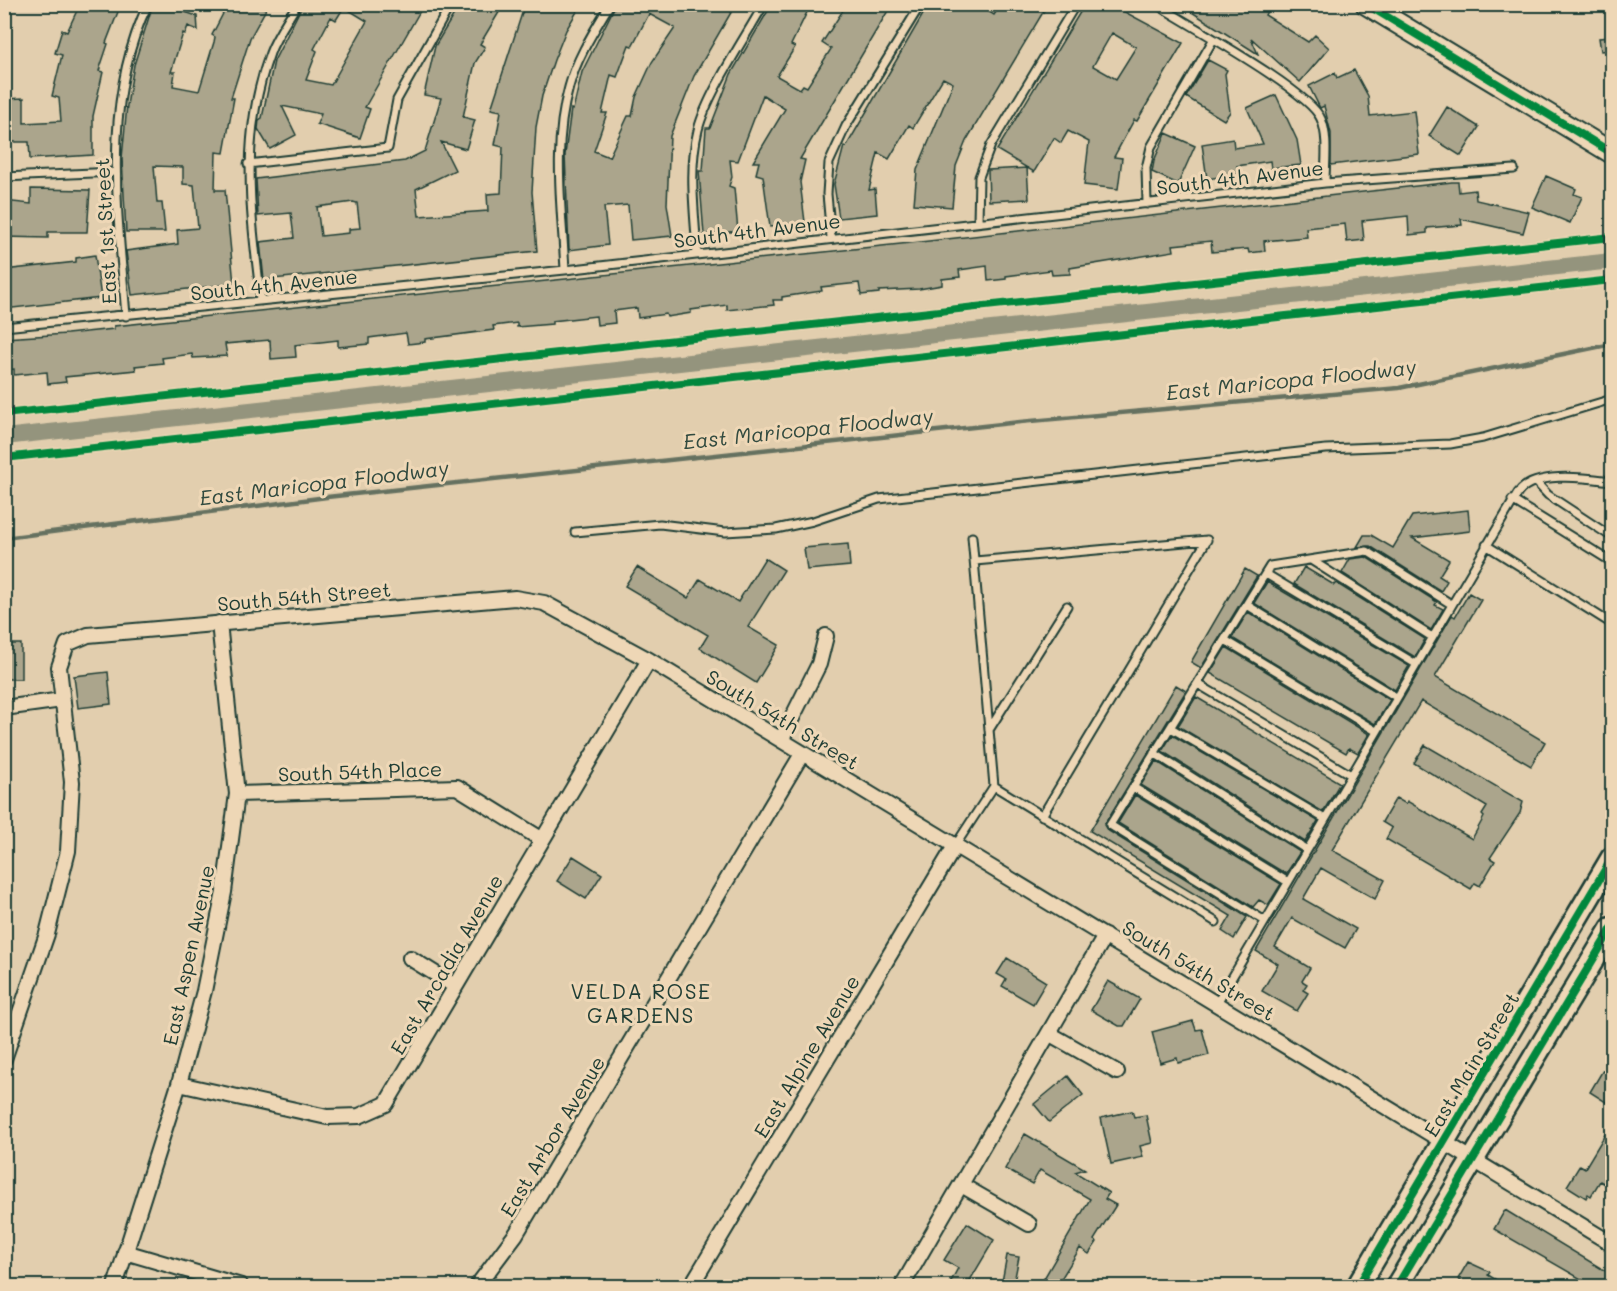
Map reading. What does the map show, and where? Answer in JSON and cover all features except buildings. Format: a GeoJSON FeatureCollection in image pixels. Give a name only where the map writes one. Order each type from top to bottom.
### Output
{"type":"FeatureCollection","features":[{"type":"Feature","properties":{"kind":"main road"},"geometry":{"type":"LineString","coordinates":[[1366,4],[1612,153]]}},
{"type":"Feature","properties":{"kind":"main road","name":"East Main Street"},"geometry":{"type":"LineString","coordinates":[[1397,1287],[1459,1150],[1612,858]]}},
{"type":"Feature","properties":{"kind":"main road","name":"East Main Street"},"geometry":{"type":"LineString","coordinates":[[1358,1287],[1459,1150],[1612,928]]}},
{"type":"Feature","properties":{"kind":"street","name":"South 54th Street"},"geometry":{"type":"LineString","coordinates":[[4,1059],[47,934],[68,851],[72,782],[59,667],[67,644],[87,635],[515,598],[544,603],[649,660],[1612,1244]]}},
{"type":"Feature","properties":{"kind":"street","name":"East Aspen Avenue"},"geometry":{"type":"LineString","coordinates":[[115,1287],[178,1084],[204,991],[224,892],[237,794],[219,623]]}},
{"type":"Feature","properties":{"kind":"street"},"geometry":{"type":"LineString","coordinates":[[781,740],[819,664],[826,636]]}},
{"type":"Feature","properties":{"kind":"street","name":"East Arcadia Avenue"},"geometry":{"type":"LineString","coordinates":[[178,1084],[327,1117],[358,1116],[386,1104],[649,660]]}},
{"type":"Feature","properties":{"kind":"street"},"geometry":{"type":"LineString","coordinates":[[4,708],[62,700]]}},
{"type":"Feature","properties":{"kind":"street","name":"East Arbor Avenue"},"geometry":{"type":"LineString","coordinates":[[477,1287],[516,1234],[802,754]]}},
{"type":"Feature","properties":{"kind":"street","name":"South 54th Place"},"geometry":{"type":"LineString","coordinates":[[237,794],[457,787],[541,839]]}},
{"type":"Feature","properties":{"kind":"street","name":"East Alpine Avenue"},"geometry":{"type":"LineString","coordinates":[[691,1287],[955,846]]}},
{"type":"Feature","properties":{"kind":"street"},"geometry":{"type":"LineString","coordinates":[[902,1287],[963,1186],[1105,936]]}},
{"type":"Feature","properties":{"kind":"street"},"geometry":{"type":"LineString","coordinates":[[410,957],[455,986]]}},
{"type":"Feature","properties":{"kind":"street"},"geometry":{"type":"LineString","coordinates":[[1050,1034],[1117,1072]]}},
{"type":"Feature","properties":{"kind":"street"},"geometry":{"type":"LineString","coordinates":[[963,1186],[1029,1224]]}},
{"type":"Feature","properties":{"kind":"street"},"geometry":{"type":"LineString","coordinates":[[125,1252],[242,1287]]}},
{"type":"Feature","properties":{"kind":"lane","name":"East 1st Street"},"geometry":{"type":"LineString","coordinates":[[126,316],[115,171],[120,97],[129,55],[148,4]]}},
{"type":"Feature","properties":{"kind":"lane"},"geometry":{"type":"LineString","coordinates":[[261,302],[248,164],[258,92],[267,61],[297,4]]}},
{"type":"Feature","properties":{"kind":"lane"},"geometry":{"type":"LineString","coordinates":[[248,164],[388,148],[397,100],[451,4]]}},
{"type":"Feature","properties":{"kind":"lane"},"geometry":{"type":"LineString","coordinates":[[566,270],[559,172],[563,120],[569,87],[587,43],[610,4]]}},
{"type":"Feature","properties":{"kind":"lane"},"geometry":{"type":"LineString","coordinates":[[697,254],[692,173],[698,129],[719,83],[764,4]]}},
{"type":"Feature","properties":{"kind":"lane"},"geometry":{"type":"LineString","coordinates":[[831,238],[827,194],[829,163],[846,126],[921,4]]}},
{"type":"Feature","properties":{"kind":"lane"},"geometry":{"type":"LineString","coordinates":[[978,221],[979,177],[991,146],[1076,4]]}},
{"type":"Feature","properties":{"kind":"lane"},"geometry":{"type":"LineString","coordinates":[[1156,4],[1299,92],[1321,118],[1325,149],[1325,183]]}},
{"type":"Feature","properties":{"kind":"lane"},"geometry":{"type":"LineString","coordinates":[[1147,204],[1146,168],[1151,147],[1213,40]]}},
{"type":"Feature","properties":{"kind":"lane","name":"South 4th Avenue"},"geometry":{"type":"LineString","coordinates":[[4,327],[566,270],[1325,183],[1514,169]]}},
{"type":"Feature","properties":{"kind":"lane"},"geometry":{"type":"LineString","coordinates":[[4,177],[115,171]]}},
{"type":"Feature","properties":{"kind":"lane"},"geometry":{"type":"LineString","coordinates":[[575,532],[660,524],[725,532],[776,529],[813,521],[879,499],[1326,449],[1450,444],[1483,438],[1612,399]]}},
{"type":"Feature","properties":{"kind":"lane"},"geometry":{"type":"LineString","coordinates":[[1216,1003],[1512,500],[1523,486],[1563,476],[1612,481]]}},
{"type":"Feature","properties":{"kind":"lane"},"geometry":{"type":"LineString","coordinates":[[1536,482],[1548,495],[1612,537]]}},
{"type":"Feature","properties":{"kind":"lane"},"geometry":{"type":"LineString","coordinates":[[1512,500],[1612,562]]}},
{"type":"Feature","properties":{"kind":"lane"},"geometry":{"type":"LineString","coordinates":[[955,846],[994,786],[972,537]]}},
{"type":"Feature","properties":{"kind":"lane"},"geometry":{"type":"LineString","coordinates":[[975,561],[1207,540],[1042,816]]}},
{"type":"Feature","properties":{"kind":"lane"},"geometry":{"type":"LineString","coordinates":[[1486,545],[1612,624]]}},
{"type":"Feature","properties":{"kind":"lane"},"geometry":{"type":"LineString","coordinates":[[1265,921],[1110,825],[1270,566],[1367,551],[1451,604]]}},
{"type":"Feature","properties":{"kind":"lane"},"geometry":{"type":"LineString","coordinates":[[1311,560],[1432,637]]}},
{"type":"Feature","properties":{"kind":"lane"},"geometry":{"type":"LineString","coordinates":[[1266,574],[1416,664]]}},
{"type":"Feature","properties":{"kind":"lane"},"geometry":{"type":"LineString","coordinates":[[1247,605],[1396,697]]}},
{"type":"Feature","properties":{"kind":"lane"},"geometry":{"type":"LineString","coordinates":[[989,730],[1067,606]]}},
{"type":"Feature","properties":{"kind":"lane"},"geometry":{"type":"LineString","coordinates":[[1225,640],[1376,731]]}},
{"type":"Feature","properties":{"kind":"lane"},"geometry":{"type":"LineString","coordinates":[[1198,684],[1351,775]]}},
{"type":"Feature","properties":{"kind":"lane"},"geometry":{"type":"LineString","coordinates":[[1171,728],[1324,819]]}},
{"type":"Feature","properties":{"kind":"lane"},"geometry":{"type":"LineString","coordinates":[[1154,753],[1306,850]]}},
{"type":"Feature","properties":{"kind":"lane"},"geometry":{"type":"LineString","coordinates":[[994,786],[1216,922]]}},
{"type":"Feature","properties":{"kind":"lane"},"geometry":{"type":"LineString","coordinates":[[1133,788],[1288,882]]}},
{"type":"Feature","properties":{"kind":"waterway"},"geometry":{"type":"LineString","coordinates":[[4,437],[1612,261]]}},
{"type":"Feature","properties":{"kind":"waterway","name":"East Maricopa Floodway"},"geometry":{"type":"LineString","coordinates":[[4,538],[327,497],[1020,422],[1399,388],[1612,344]]}},
{"type":"Feature","properties":{"kind":"cycle path"},"geometry":{"type":"LineString","coordinates":[[1366,4],[1612,153]]}},
{"type":"Feature","properties":{"kind":"cycle path"},"geometry":{"type":"LineString","coordinates":[[4,414],[1612,237]]}},
{"type":"Feature","properties":{"kind":"cycle path"},"geometry":{"type":"LineString","coordinates":[[4,458],[1612,280]]}},
{"type":"Feature","properties":{"kind":"cycle path"},"geometry":{"type":"LineString","coordinates":[[1358,1286],[1612,858]]}},
{"type":"Feature","properties":{"kind":"cycle path"},"geometry":{"type":"LineString","coordinates":[[1397,1286],[1612,928]]}},
{"type":"Feature","properties":{"kind":"district","name":"VELDA ROSE GARDENS"},"geometry":{"type":"Point","coordinates":[641,1002]}}]}
